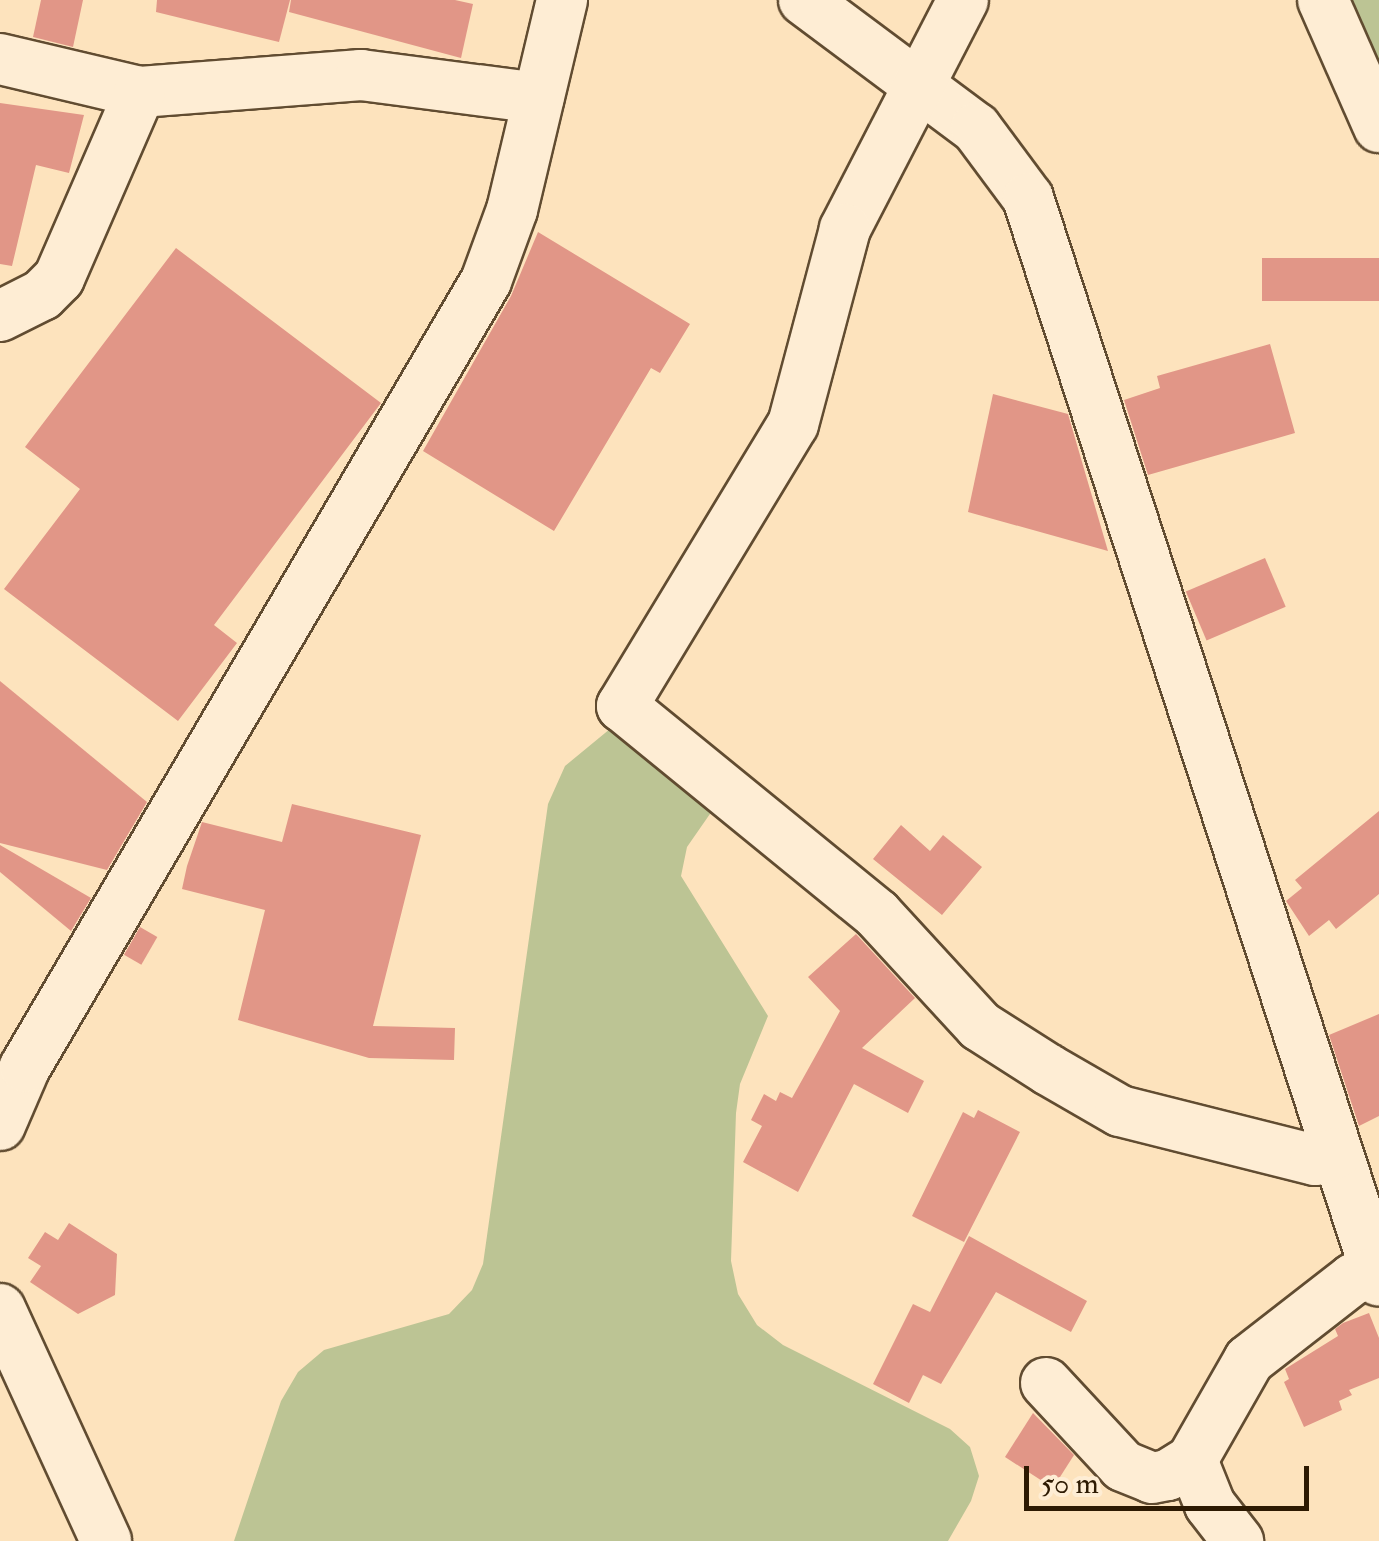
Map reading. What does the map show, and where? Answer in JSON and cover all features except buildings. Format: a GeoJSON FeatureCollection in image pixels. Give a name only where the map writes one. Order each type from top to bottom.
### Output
{"type":"FeatureCollection","features":[{"type":"Feature","properties":{"kind":"street"},"geometry":{"type":"LineString","coordinates":[[0,1125],[26,1067],[486,281],[512,210],[562,0]]}},
{"type":"Feature","properties":{"kind":"street"},"geometry":{"type":"LineString","coordinates":[[804,0],[976,128],[1005,161],[1044,238],[1336,1153],[1375,1261],[1249,1360],[1192,1460],[1168,1475],[1136,1475],[1046,1383]]}},
{"type":"Feature","properties":{"kind":"street"},"geometry":{"type":"LineString","coordinates":[[964,0],[837,250],[792,424],[622,706],[877,914],[980,1026],[1049,1070],[1120,1111],[1314,1160],[1336,1153]]}},
{"type":"Feature","properties":{"kind":"street"},"geometry":{"type":"LineString","coordinates":[[1324,0],[1379,127]]}},
{"type":"Feature","properties":{"kind":"street"},"geometry":{"type":"LineString","coordinates":[[0,60],[140,92],[361,75],[539,98]]}},
{"type":"Feature","properties":{"kind":"street"},"geometry":{"type":"LineString","coordinates":[[0,316],[42,295],[59,278],[140,92]]}},
{"type":"Feature","properties":{"kind":"street"},"geometry":{"type":"LineString","coordinates":[[0,1309],[106,1541]]}},
{"type":"Feature","properties":{"kind":"street"},"geometry":{"type":"LineString","coordinates":[[1192,1460],[1210,1505],[1238,1541]]}},
{"type":"Feature","properties":{"kind":"green space"},"geometry":{"type":"Polygon","coordinates":[[[1349,0],[1379,0],[1379,69],[1349,0]]]}},
{"type":"Feature","properties":{"kind":"green space"},"geometry":{"type":"Polygon","coordinates":[[[616,724],[712,811],[687,847],[681,876],[768,1016],[740,1084],[736,1113],[731,1261],[738,1294],[757,1325],[783,1345],[950,1429],[970,1447],[979,1476],[971,1501],[948,1541],[234,1541],[281,1401],[298,1372],[324,1350],[449,1314],[472,1290],[483,1264],[548,804],[565,766],[616,724]]]}}]}
